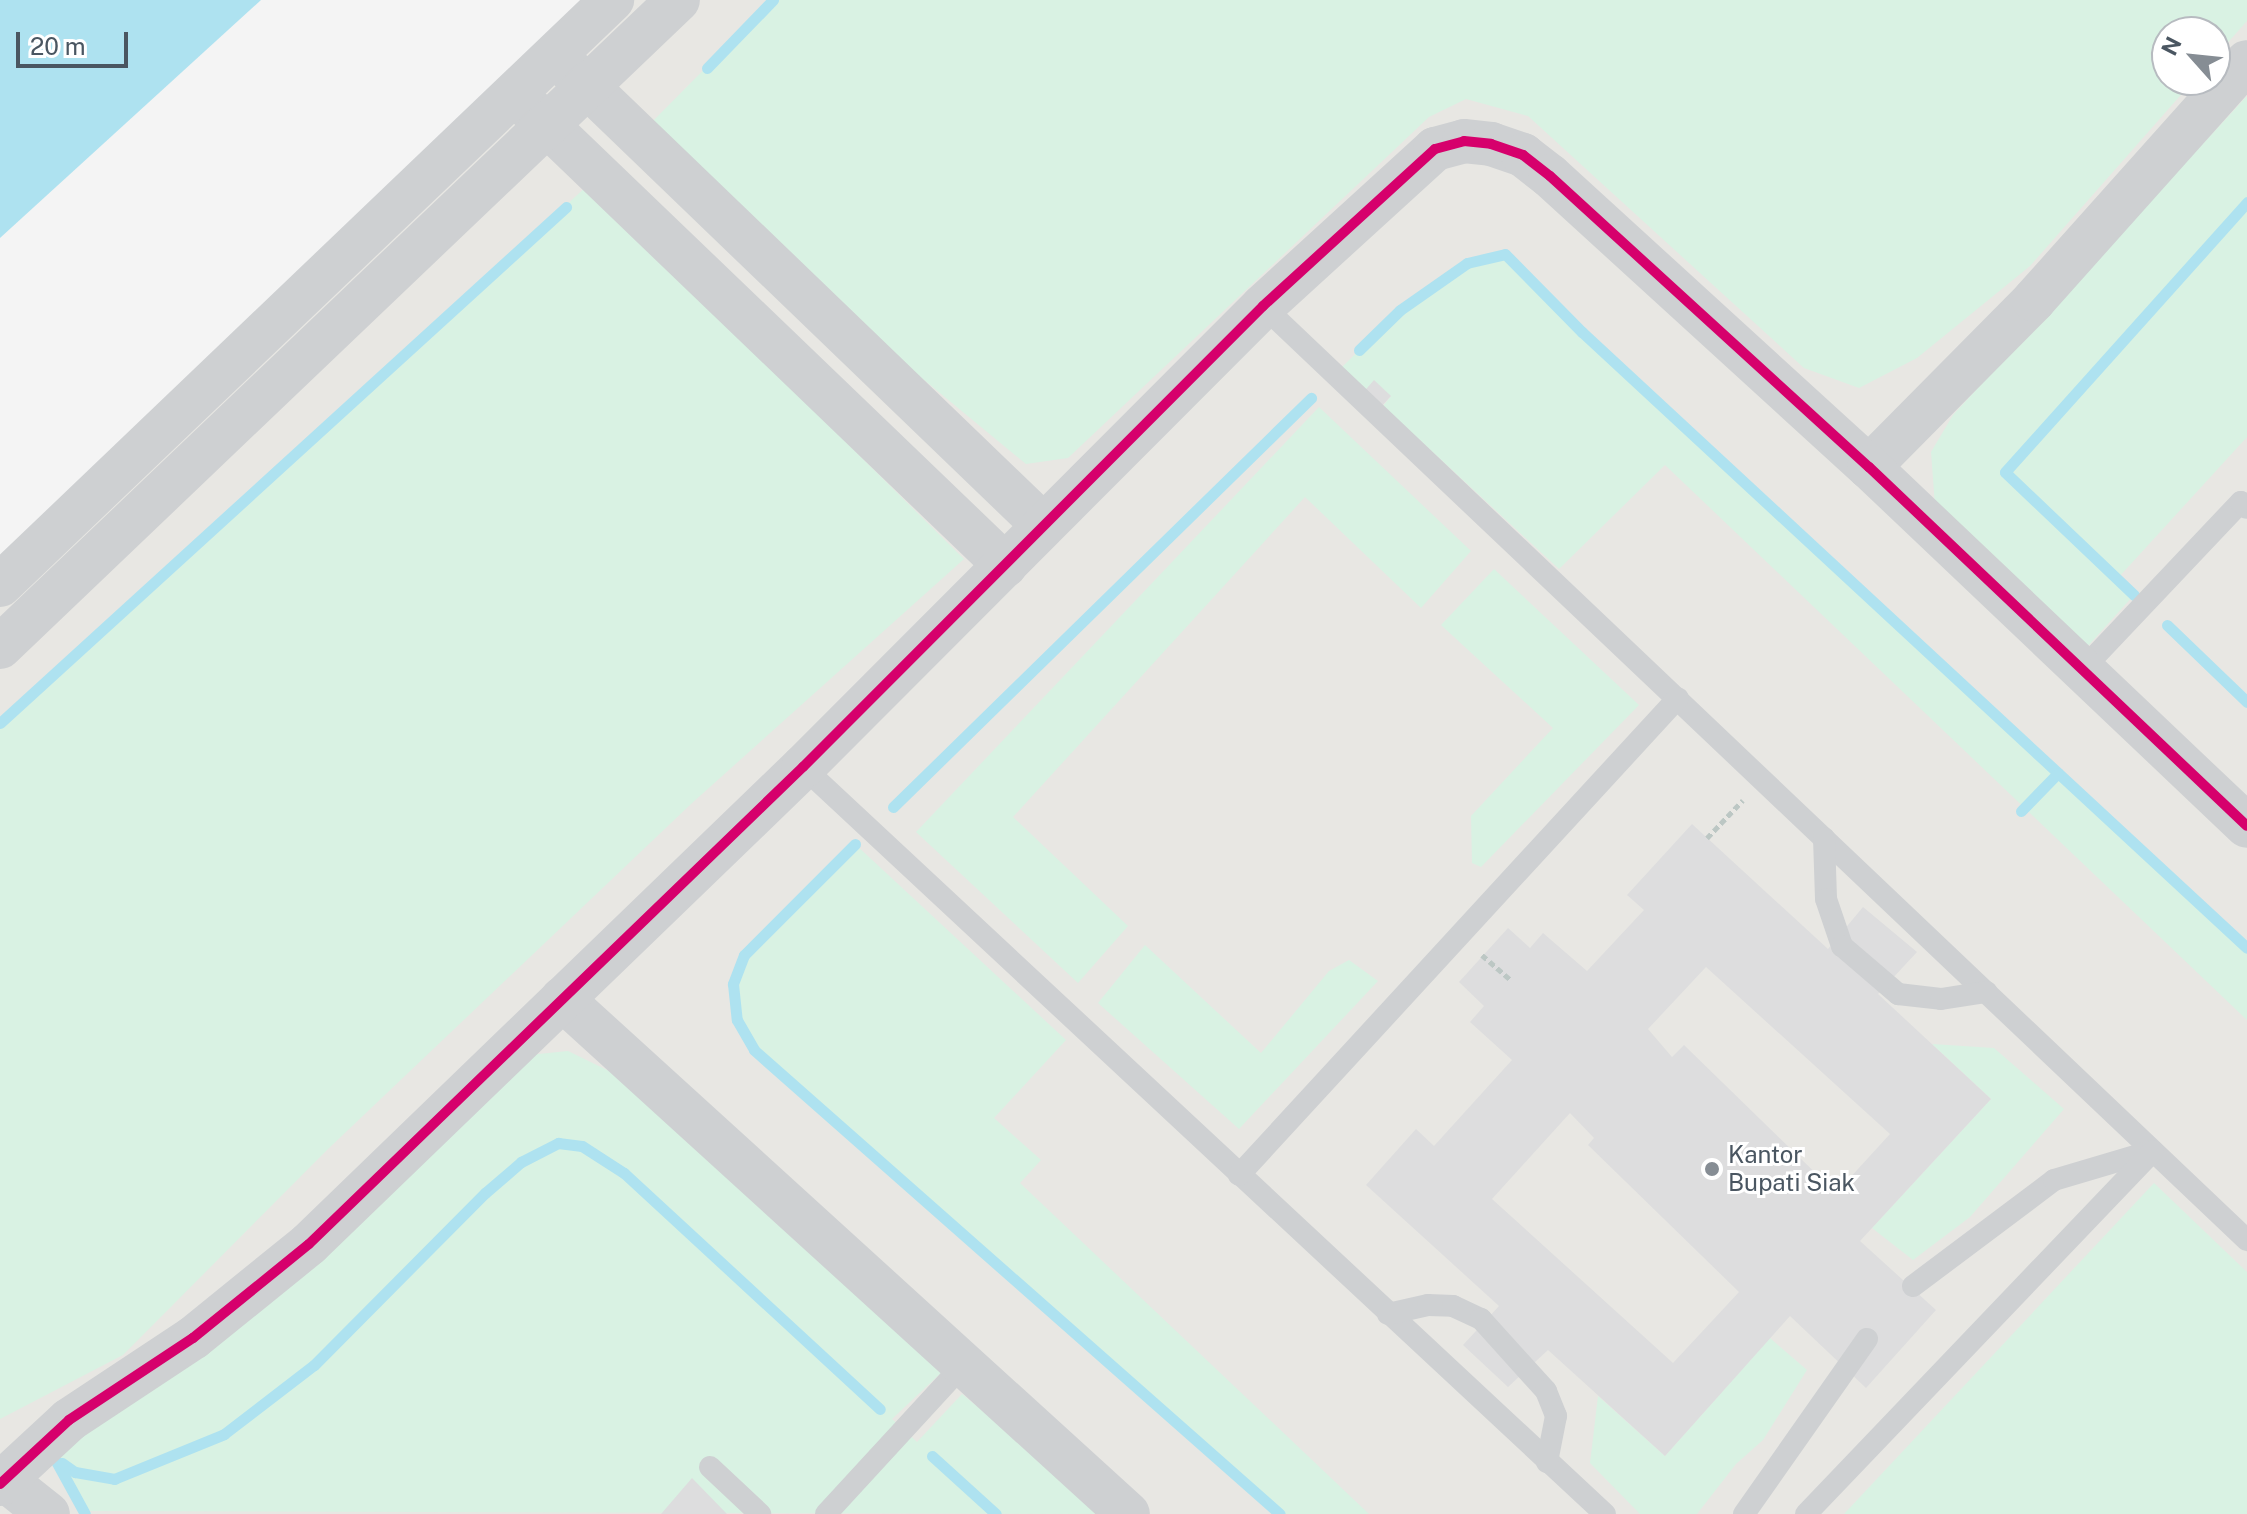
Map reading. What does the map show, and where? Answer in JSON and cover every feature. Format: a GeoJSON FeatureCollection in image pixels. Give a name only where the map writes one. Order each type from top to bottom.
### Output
{"type":"FeatureCollection","features":[{"type":"Feature","properties":{"kind":"street"},"geometry":{"type":"LineString","coordinates":[[0,585],[612,0]]}},
{"type":"Feature","properties":{"kind":"street"},"geometry":{"type":"LineString","coordinates":[[0,647],[678,0]]}},
{"type":"Feature","properties":{"kind":"street"},"geometry":{"type":"LineString","coordinates":[[555,54],[1042,524]]}},
{"type":"Feature","properties":{"kind":"street"},"geometry":{"type":"LineString","coordinates":[[1869,467],[2034,300],[2247,62]]}},
{"type":"Feature","properties":{"kind":"street"},"geometry":{"type":"LineString","coordinates":[[513,92],[1005,565]]}},
{"type":"Feature","properties":{"kind":"street"},"geometry":{"type":"LineString","coordinates":[[48,1514],[1,1480],[69,1420],[193,1338],[309,1244],[803,767],[1042,524],[1263,306],[1435,149],[1464,141],[1491,144],[1523,155],[1550,176],[1869,467],[2080,672],[2247,826]]}},
{"type":"Feature","properties":{"kind":"street"},"geometry":{"type":"LineString","coordinates":[[562,999],[1128,1514]]}},
{"type":"Feature","properties":{"kind":"lane"},"geometry":{"type":"LineString","coordinates":[[1263,306],[2247,1240]]}},
{"type":"Feature","properties":{"kind":"lane"},"geometry":{"type":"LineString","coordinates":[[2080,672],[2245,502]]}},
{"type":"Feature","properties":{"kind":"lane"},"geometry":{"type":"LineString","coordinates":[[1239,1175],[1678,698]]}},
{"type":"Feature","properties":{"kind":"lane"},"geometry":{"type":"LineString","coordinates":[[803,767],[1605,1514]]}},
{"type":"Feature","properties":{"kind":"lane"},"geometry":{"type":"LineString","coordinates":[[1824,838],[1826,899],[1842,946],[1898,994],[1941,999],[1986,992]]}},
{"type":"Feature","properties":{"kind":"lane"},"geometry":{"type":"LineString","coordinates":[[1913,1286],[2054,1180],[2153,1151]]}},
{"type":"Feature","properties":{"kind":"lane"},"geometry":{"type":"LineString","coordinates":[[1806,1514],[2153,1151]]}},
{"type":"Feature","properties":{"kind":"lane"},"geometry":{"type":"LineString","coordinates":[[1388,1314],[1453,1306],[1481,1319],[1546,1391],[1556,1416],[1547,1462]]}},
{"type":"Feature","properties":{"kind":"lane"},"geometry":{"type":"LineString","coordinates":[[1745,1513],[1867,1339]]}},
{"type":"Feature","properties":{"kind":"lane"},"geometry":{"type":"LineString","coordinates":[[826,1514],[964,1364]]}},
{"type":"Feature","properties":{"kind":"lane"},"geometry":{"type":"LineString","coordinates":[[710,1467],[760,1514]]}},
{"type":"Feature","properties":{"kind":"path"},"geometry":{"type":"LineString","coordinates":[[1707,838],[1762,778]]}},
{"type":"Feature","properties":{"kind":"path"},"geometry":{"type":"LineString","coordinates":[[1478,952],[1511,980]]}},
{"type":"Feature","properties":{"kind":"shaded area"},"geometry":{"type":"Polygon","coordinates":[[[603,0],[2247,0],[2247,1514],[0,1514],[0,585],[603,0]]]}},
{"type":"Feature","properties":{"kind":"green space"},"geometry":{"type":"Polygon","coordinates":[[[773,0],[2247,0],[2247,21],[2231,39],[2231,16],[2151,16],[2151,96],[2180,96],[2030,266],[1917,358],[1859,388],[1804,368],[1528,116],[1466,99],[1429,117],[1068,458],[1026,464],[883,346],[648,126],[773,0]]]}},
{"type":"Feature","properties":{"kind":"green space"},"geometry":{"type":"Polygon","coordinates":[[[2247,96],[2247,437],[2118,578],[2134,595],[2087,647],[1935,506],[1931,452],[1953,415],[2247,96]]]}},
{"type":"Feature","properties":{"kind":"green space"},"geometry":{"type":"Polygon","coordinates":[[[587,186],[964,559],[691,804],[327,1150],[123,1355],[0,1419],[0,723],[587,186]]]}},
{"type":"Feature","properties":{"kind":"green space"},"geometry":{"type":"Polygon","coordinates":[[[1505,254],[1582,332],[2247,948],[2247,1020],[1665,465],[1559,569],[1383,406],[1391,396],[1361,395],[1339,370],[1400,310],[1467,263],[1505,254]]]}},
{"type":"Feature","properties":{"kind":"green space"},"geometry":{"type":"Polygon","coordinates":[[[1319,407],[1471,551],[1421,608],[1305,497],[1013,817],[1128,926],[1078,983],[916,832],[1319,407]]]}},
{"type":"Feature","properties":{"kind":"green space"},"geometry":{"type":"Polygon","coordinates":[[[1494,569],[1639,705],[1481,867],[1472,863],[1471,816],[1553,728],[1441,625],[1494,569]]]}},
{"type":"Feature","properties":{"kind":"green space"},"geometry":{"type":"Polygon","coordinates":[[[855,844],[1066,1040],[994,1118],[1041,1160],[1020,1183],[1369,1514],[1280,1514],[754,1050],[737,1020],[733,984],[744,955],[855,844]]]}},
{"type":"Feature","properties":{"kind":"green space"},"geometry":{"type":"Polygon","coordinates":[[[1145,945],[1261,1053],[1329,971],[1349,960],[1378,981],[1239,1129],[1098,1003],[1145,945]]]}},
{"type":"Feature","properties":{"kind":"green space"},"geometry":{"type":"Polygon","coordinates":[[[1932,1044],[1994,1048],[2064,1109],[1970,1217],[1913,1260],[1872,1228],[1991,1099],[1932,1044]]]}},
{"type":"Feature","properties":{"kind":"green space"},"geometry":{"type":"Polygon","coordinates":[[[568,1051],[609,1071],[942,1372],[892,1419],[917,1442],[962,1394],[1108,1514],[81,1511],[54,1457],[529,1055],[568,1051]]]}},
{"type":"Feature","properties":{"kind":"green space"},"geometry":{"type":"Polygon","coordinates":[[[2154,1183],[2247,1272],[2247,1514],[1844,1514],[2154,1183]]]}},
{"type":"Feature","properties":{"kind":"green space"},"geometry":{"type":"Polygon","coordinates":[[[1770,1338],[1807,1370],[1763,1440],[1736,1464],[1697,1514],[1640,1514],[1590,1463],[1598,1396],[1665,1456],[1770,1338]]]}},
{"type":"Feature","properties":{"kind":"water"},"geometry":{"type":"Polygon","coordinates":[[[0,0],[261,0],[0,238],[0,0]]]}},
{"type":"Feature","properties":{"kind":"building"},"geometry":{"type":"Polygon","coordinates":[[[1374,380],[1391,396],[1378,410],[1361,395],[1374,380]]]}},
{"type":"Feature","properties":{"kind":"building"},"geometry":{"type":"Polygon","coordinates":[[[1692,824],[1828,949],[1863,907],[1917,952],[1878,994],[1991,1099],[1860,1241],[1936,1310],[1866,1388],[1790,1316],[1665,1456],[1548,1350],[1508,1387],[1463,1345],[1499,1306],[1366,1185],[1416,1129],[1434,1146],[1512,1060],[1470,1022],[1484,1006],[1459,982],[1508,928],[1530,948],[1543,933],[1587,971],[1644,910],[1627,895],[1692,824]],[[1706,967],[1648,1029],[1672,1057],[1684,1045],[1836,1193],[1890,1134],[1706,967]],[[1570,1113],[1492,1199],[1673,1363],[1739,1292],[1588,1145],[1594,1138],[1570,1113]]]}},
{"type":"Feature","properties":{"kind":"building"},"geometry":{"type":"Polygon","coordinates":[[[692,1478],[727,1514],[661,1514],[692,1478]]]}},
{"type":"Feature","properties":{"kind":"waterway"},"geometry":{"type":"LineString","coordinates":[[707,68],[773,0]]}},
{"type":"Feature","properties":{"kind":"waterway"},"geometry":{"type":"LineString","coordinates":[[2134,595],[2005,472],[2247,202]]}},
{"type":"Feature","properties":{"kind":"waterway"},"geometry":{"type":"LineString","coordinates":[[0,723],[566,207]]}},
{"type":"Feature","properties":{"kind":"waterway"},"geometry":{"type":"LineString","coordinates":[[1359,350],[1400,310],[1467,263],[1505,254],[1582,332],[2247,948]]}},
{"type":"Feature","properties":{"kind":"waterway"},"geometry":{"type":"LineString","coordinates":[[893,807],[1311,398]]}},
{"type":"Feature","properties":{"kind":"waterway"},"geometry":{"type":"LineString","coordinates":[[2167,625],[2247,702]]}},
{"type":"Feature","properties":{"kind":"waterway"},"geometry":{"type":"LineString","coordinates":[[2021,811],[2058,773]]}},
{"type":"Feature","properties":{"kind":"waterway"},"geometry":{"type":"LineString","coordinates":[[855,844],[744,955],[733,984],[737,1020],[754,1050],[1280,1514]]}},
{"type":"Feature","properties":{"kind":"waterway"},"geometry":{"type":"LineString","coordinates":[[62,1463],[75,1472],[114,1479],[224,1434],[314,1365],[485,1193],[521,1162],[558,1143],[582,1146],[624,1173],[880,1409]]}},
{"type":"Feature","properties":{"kind":"waterway"},"geometry":{"type":"LineString","coordinates":[[932,1456],[996,1514]]}},
{"type":"Feature","properties":{"kind":"waterway"},"geometry":{"type":"LineString","coordinates":[[56,1461],[85,1514]]}},
{"type":"Feature","properties":{"kind":"cycle path"},"geometry":{"type":"LineString","coordinates":[[0,1484],[69,1420],[193,1338],[309,1244],[803,767],[1263,306],[1435,149],[1464,141],[1491,144],[1523,155],[1550,176],[1869,467],[2247,826]]}},
{"type":"Feature","properties":{"kind":"place","name":"Kantor Bupati Siak"},"geometry":{"type":"Point","coordinates":[1712,1169]}}]}
